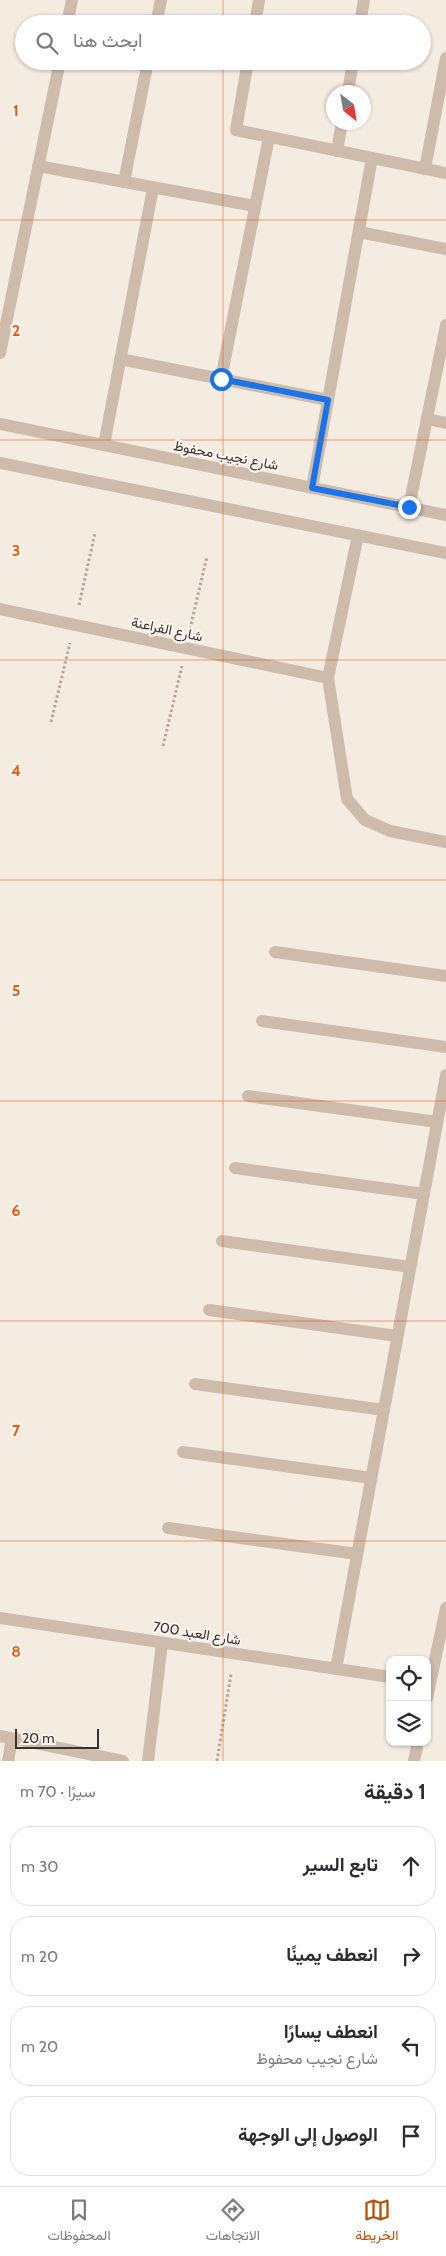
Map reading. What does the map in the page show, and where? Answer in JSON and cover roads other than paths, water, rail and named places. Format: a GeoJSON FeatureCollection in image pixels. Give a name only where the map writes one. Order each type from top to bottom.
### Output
{"type":"FeatureCollection","features":[{"type":"Feature","properties":{"kind":"street"},"geometry":{"type":"LineString","coordinates":[[70,15],[72,0]]}},
{"type":"Feature","properties":{"kind":"street"},"geometry":{"type":"LineString","coordinates":[[158,15],[161,0]]}},
{"type":"Feature","properties":{"kind":"street"},"geometry":{"type":"LineString","coordinates":[[256,15],[259,0]]}},
{"type":"Feature","properties":{"kind":"street"},"geometry":{"type":"LineString","coordinates":[[362,15],[364,0]]}},
{"type":"Feature","properties":{"kind":"street"},"geometry":{"type":"LineString","coordinates":[[424,169],[442,95],[446,58]]}},
{"type":"Feature","properties":{"kind":"street"},"geometry":{"type":"LineString","coordinates":[[0,353],[58,70]]}},
{"type":"Feature","properties":{"kind":"street"},"geometry":{"type":"LineString","coordinates":[[124,182],[146,70]]}},
{"type":"Feature","properties":{"kind":"street"},"geometry":{"type":"LineString","coordinates":[[246,70],[236,130],[446,173]]}},
{"type":"Feature","properties":{"kind":"street"},"geometry":{"type":"LineString","coordinates":[[349,85],[352,70]]}},
{"type":"Feature","properties":{"kind":"street"},"geometry":{"type":"LineString","coordinates":[[337,151],[341,130]]}},
{"type":"Feature","properties":{"kind":"street"},"geometry":{"type":"LineString","coordinates":[[221,379],[269,137]]}},
{"type":"Feature","properties":{"kind":"street"},"geometry":{"type":"LineString","coordinates":[[312,488],[372,158]]}},
{"type":"Feature","properties":{"kind":"street"},"geometry":{"type":"LineString","coordinates":[[38,166],[256,206]]}},
{"type":"Feature","properties":{"kind":"street"},"geometry":{"type":"LineString","coordinates":[[104,445],[152,188]]}},
{"type":"Feature","properties":{"kind":"street"},"geometry":{"type":"LineString","coordinates":[[359,232],[446,249]]}},
{"type":"Feature","properties":{"kind":"street"},"geometry":{"type":"LineString","coordinates":[[409,507],[446,325]]}},
{"type":"Feature","properties":{"kind":"street"},"geometry":{"type":"LineString","coordinates":[[120,359],[328,400]]}},
{"type":"Feature","properties":{"kind":"street"},"geometry":{"type":"LineString","coordinates":[[427,419],[446,423]]}},
{"type":"Feature","properties":{"kind":"street","name":"شارع نجيب محفوظ"},"geometry":{"type":"LineString","coordinates":[[0,424],[446,515]]}},
{"type":"Feature","properties":{"kind":"street"},"geometry":{"type":"LineString","coordinates":[[0,463],[446,553]]}},
{"type":"Feature","properties":{"kind":"street"},"geometry":{"type":"LineString","coordinates":[[358,535],[328,678],[341,772],[347,798],[365,820],[373,824],[390,831],[446,842]]}},
{"type":"Feature","properties":{"kind":"street","name":"شارع الفراعنة"},"geometry":{"type":"LineString","coordinates":[[0,608],[328,678]]}},
{"type":"Feature","properties":{"kind":"street"},"geometry":{"type":"LineString","coordinates":[[275,952],[446,976]]}},
{"type":"Feature","properties":{"kind":"street"},"geometry":{"type":"LineString","coordinates":[[262,1021],[446,1047]]}},
{"type":"Feature","properties":{"kind":"street"},"geometry":{"type":"LineString","coordinates":[[336,1669],[446,1075]]}},
{"type":"Feature","properties":{"kind":"street"},"geometry":{"type":"LineString","coordinates":[[248,1096],[437,1122]]}},
{"type":"Feature","properties":{"kind":"street"},"geometry":{"type":"LineString","coordinates":[[235,1168],[424,1194]]}},
{"type":"Feature","properties":{"kind":"street"},"geometry":{"type":"LineString","coordinates":[[222,1241],[410,1267]]}},
{"type":"Feature","properties":{"kind":"street"},"geometry":{"type":"LineString","coordinates":[[209,1310],[397,1336]]}},
{"type":"Feature","properties":{"kind":"street"},"geometry":{"type":"LineString","coordinates":[[195,1384],[384,1410]]}},
{"type":"Feature","properties":{"kind":"street"},"geometry":{"type":"LineString","coordinates":[[183,1452],[371,1478]]}},
{"type":"Feature","properties":{"kind":"street"},"geometry":{"type":"LineString","coordinates":[[168,1528],[357,1554]]}},
{"type":"Feature","properties":{"kind":"street"},"geometry":{"type":"LineString","coordinates":[[431,1674],[446,1608]]}},
{"type":"Feature","properties":{"kind":"street","name":"شارع العبد 700"},"geometry":{"type":"LineString","coordinates":[[0,1618],[386,1676]]}},
{"type":"Feature","properties":{"kind":"street"},"geometry":{"type":"LineString","coordinates":[[148,1761],[162,1643]]}},
{"type":"Feature","properties":{"kind":"street"},"geometry":{"type":"LineString","coordinates":[[8,1761],[6,1738],[123,1761]]}},
{"type":"Feature","properties":{"kind":"street"},"geometry":{"type":"LineString","coordinates":[[414,1761],[417,1746]]}}]}
